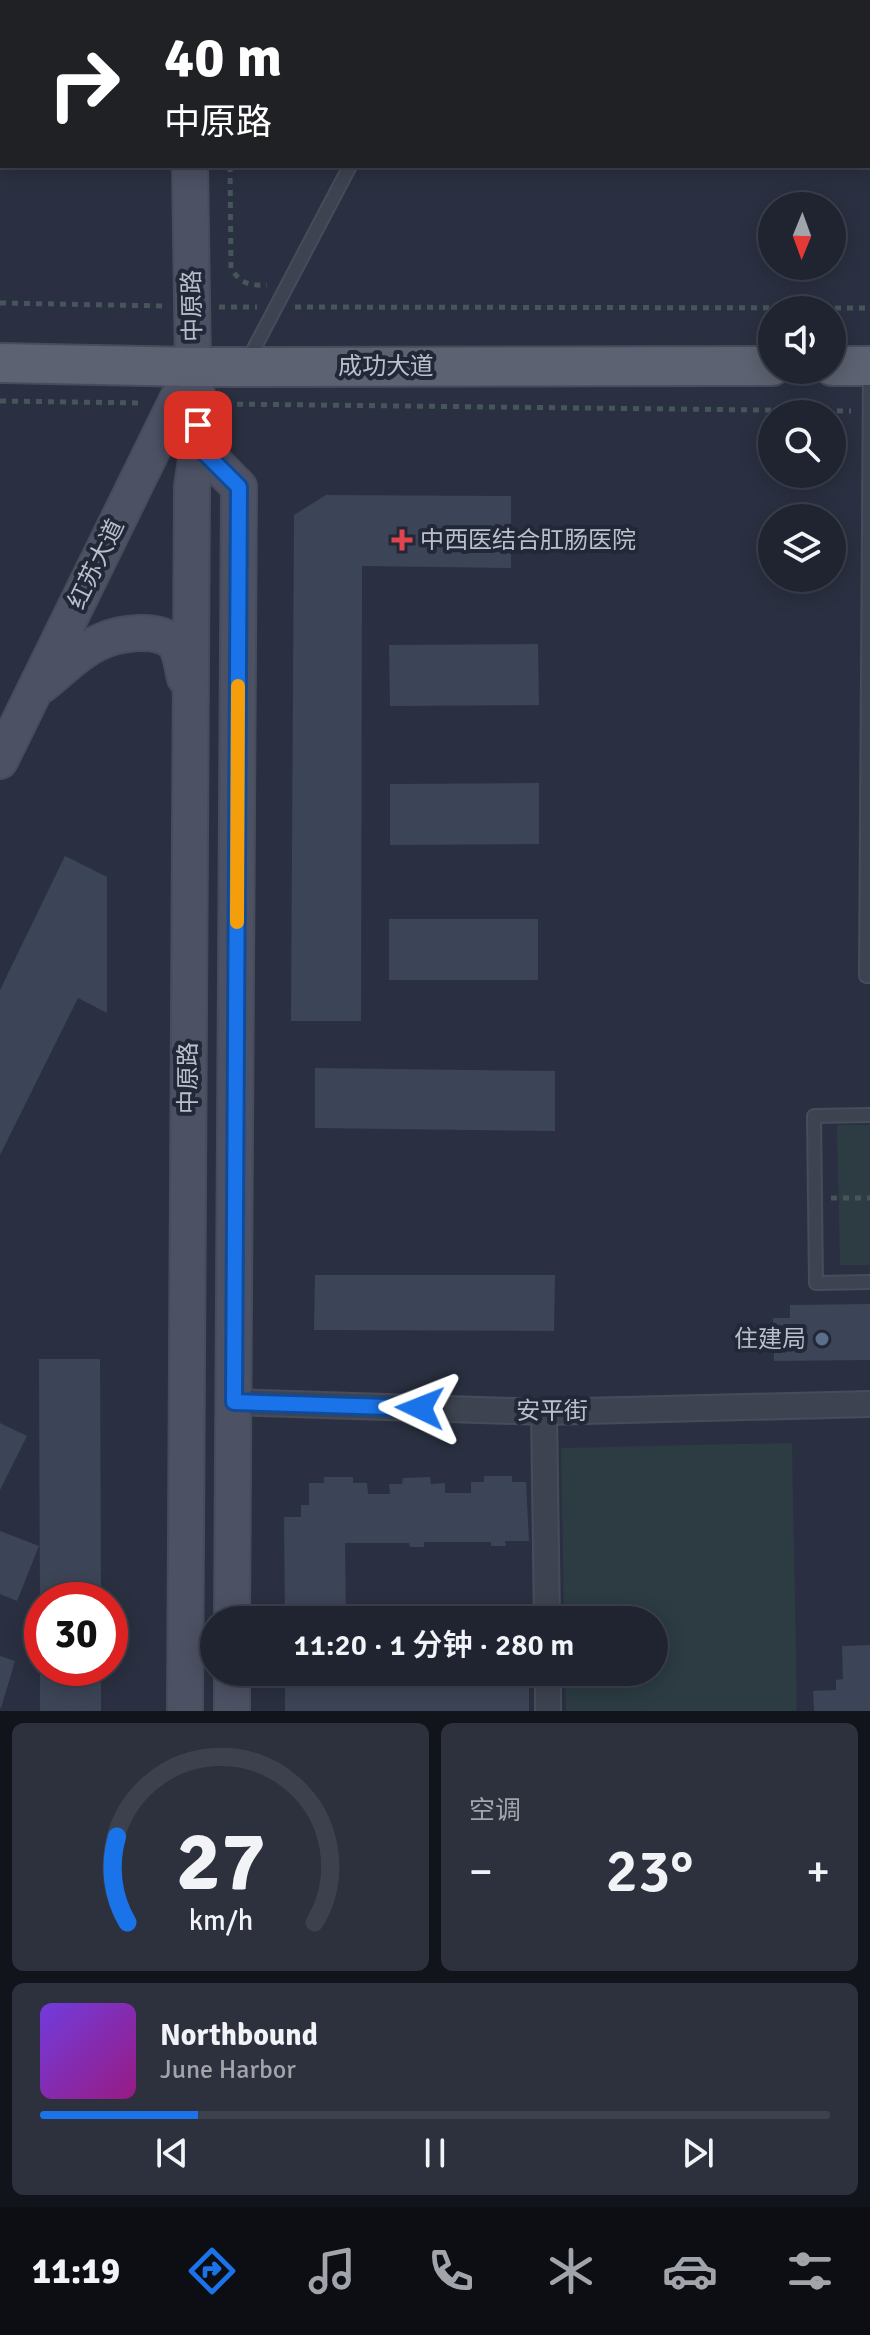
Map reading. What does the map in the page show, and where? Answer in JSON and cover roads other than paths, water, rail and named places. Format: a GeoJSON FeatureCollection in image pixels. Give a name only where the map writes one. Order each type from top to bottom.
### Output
{"type":"FeatureCollection","features":[{"type":"Feature","properties":{"kind":"main road","name":"中原路"},"geometry":{"type":"LineString","coordinates":[[185,1711],[192,487],[198,446],[189,391],[192,307],[190,168]]}},
{"type":"Feature","properties":{"kind":"main road","name":"成功大道"},"geometry":{"type":"LineString","coordinates":[[0,363],[189,391],[245,366],[758,366]]}},
{"type":"Feature","properties":{"kind":"main road"},"geometry":{"type":"LineString","coordinates":[[846,366],[870,366]]}},
{"type":"Feature","properties":{"kind":"main road","name":"红苏大道"},"geometry":{"type":"LineString","coordinates":[[0,761],[189,391]]}},
{"type":"Feature","properties":{"kind":"main road","name":"中原路"},"geometry":{"type":"LineString","coordinates":[[198,446],[239,487],[232,1606]]}},
{"type":"Feature","properties":{"kind":"main road"},"geometry":{"type":"LineString","coordinates":[[35,690],[102,641],[132,633],[152,633],[172,641],[179,651],[190,697]]}},
{"type":"Feature","properties":{"kind":"main road"},"geometry":{"type":"LineString","coordinates":[[232,1686],[232,1711]]}},
{"type":"Feature","properties":{"kind":"street","name":"安平街"},"geometry":{"type":"LineString","coordinates":[[234,1402],[544,1412],[870,1404]]}},
{"type":"Feature","properties":{"kind":"street"},"geometry":{"type":"LineString","coordinates":[[544,1412],[547,1606]]}},
{"type":"Feature","properties":{"kind":"street"},"geometry":{"type":"LineString","coordinates":[[548,1686],[548,1711]]}},
{"type":"Feature","properties":{"kind":"lane"},"geometry":{"type":"LineString","coordinates":[[245,366],[349,168]]}},
{"type":"Feature","properties":{"kind":"lane"},"geometry":{"type":"LineString","coordinates":[[870,366],[866,976],[870,976]]}},
{"type":"Feature","properties":{"kind":"lane"},"geometry":{"type":"LineString","coordinates":[[870,1115],[814,1116],[816,1283],[870,1282]]}},
{"type":"Feature","properties":{"kind":"place","name":"中西医结合肛肠医院"},"geometry":{"type":"Point","coordinates":[402,540]}},
{"type":"Feature","properties":{"kind":"place","name":"住建局"},"geometry":{"type":"Point","coordinates":[822,1339]}}]}
